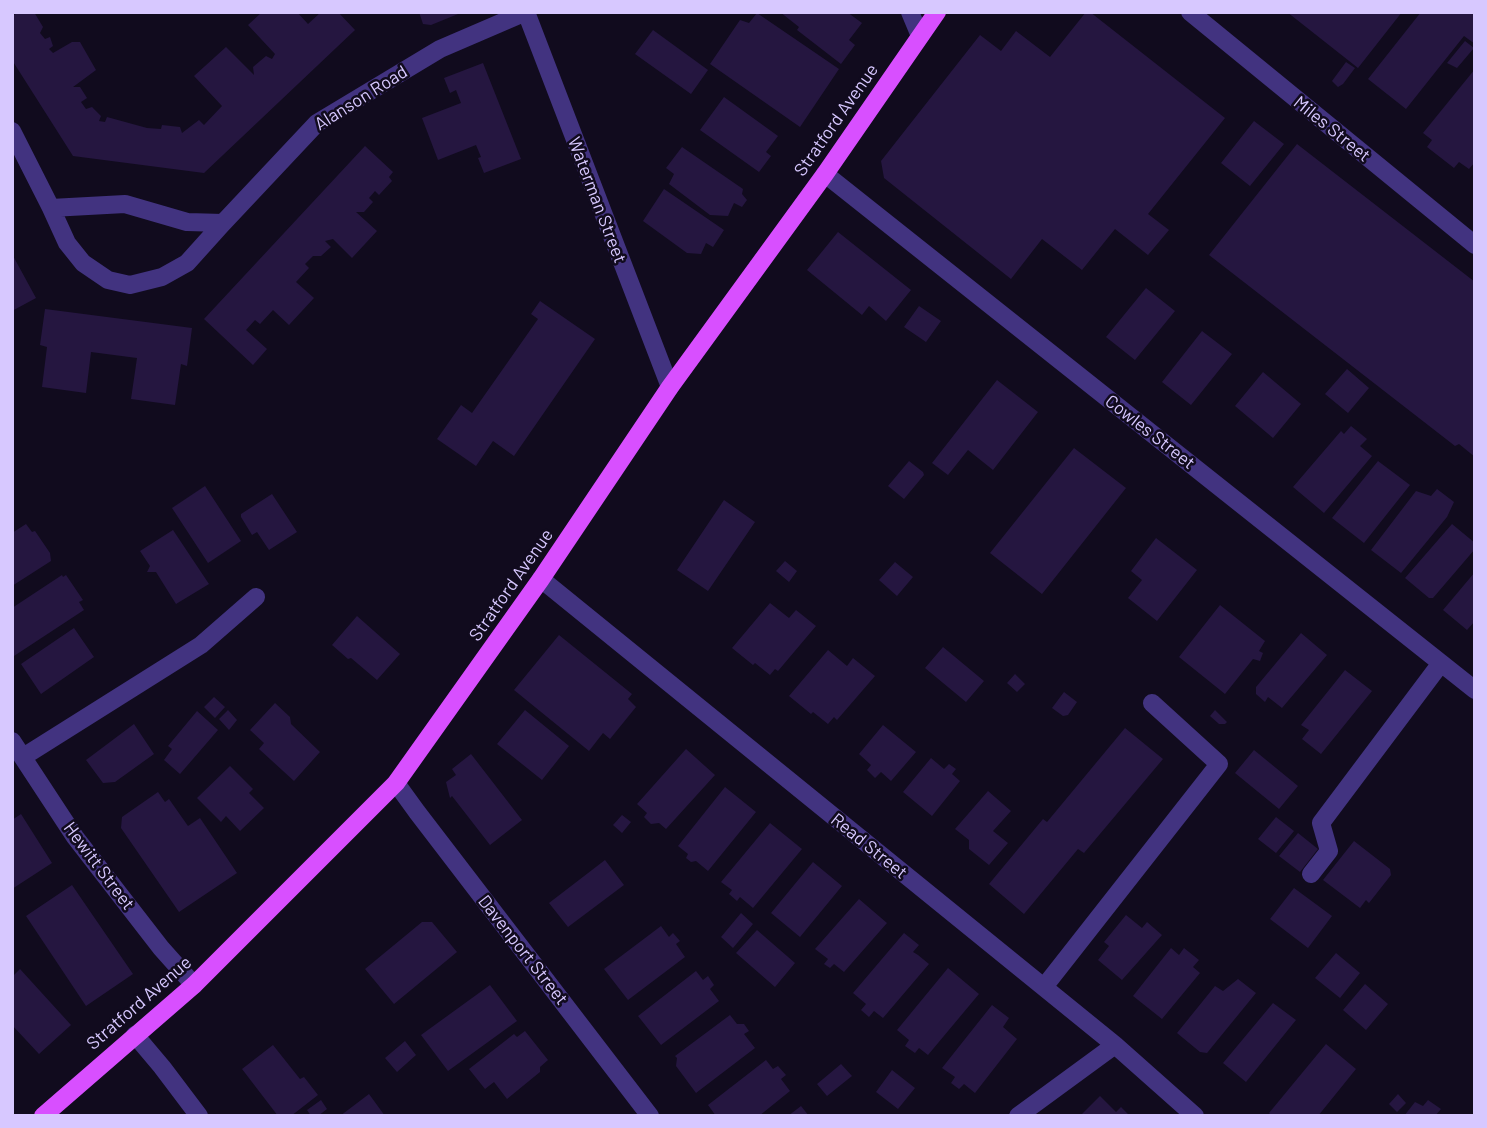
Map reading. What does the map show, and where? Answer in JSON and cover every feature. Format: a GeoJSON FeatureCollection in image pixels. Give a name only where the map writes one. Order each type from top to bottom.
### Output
{"type":"FeatureCollection","features":[{"type":"Feature","properties":{"kind":"main road","name":"Stratford Avenue"},"geometry":{"type":"LineString","coordinates":[[43,1116],[194,985],[397,783],[541,579],[670,387],[825,174],[937,12]]}},
{"type":"Feature","properties":{"kind":"street","name":"Alanson Road"},"geometry":{"type":"LineString","coordinates":[[12,131],[67,243],[83,263],[108,280],[131,285],[162,277],[187,263],[317,123],[440,49],[526,12]]}},
{"type":"Feature","properties":{"kind":"street","name":"Waterman Street"},"geometry":{"type":"LineString","coordinates":[[526,12],[670,387]]}},
{"type":"Feature","properties":{"kind":"street"},"geometry":{"type":"LineString","coordinates":[[910,12],[920,36]]}},
{"type":"Feature","properties":{"kind":"street","name":"Miles Street"},"geometry":{"type":"LineString","coordinates":[[1190,12],[1475,245]]}},
{"type":"Feature","properties":{"kind":"street","name":"Cowles Street"},"geometry":{"type":"LineString","coordinates":[[825,174],[1475,690]]}},
{"type":"Feature","properties":{"kind":"street"},"geometry":{"type":"LineString","coordinates":[[51,208],[125,204],[187,222],[223,223]]}},
{"type":"Feature","properties":{"kind":"street","name":"Read Street"},"geometry":{"type":"LineString","coordinates":[[541,579],[1115,1045],[1195,1116]]}},
{"type":"Feature","properties":{"kind":"street"},"geometry":{"type":"LineString","coordinates":[[23,757],[201,645],[256,597]]}},
{"type":"Feature","properties":{"kind":"street"},"geometry":{"type":"LineString","coordinates":[[1311,874],[1329,851],[1321,823],[1441,663]]}},
{"type":"Feature","properties":{"kind":"street"},"geometry":{"type":"LineString","coordinates":[[1044,987],[1219,764],[1152,703]]}},
{"type":"Feature","properties":{"kind":"street","name":"Hewitt Street"},"geometry":{"type":"LineString","coordinates":[[12,741],[75,836],[161,948],[194,985]]}},
{"type":"Feature","properties":{"kind":"street","name":"Davenport Street"},"geometry":{"type":"LineString","coordinates":[[397,783],[417,813],[650,1116]]}},
{"type":"Feature","properties":{"kind":"street"},"geometry":{"type":"LineString","coordinates":[[135,1035],[199,1116]]}},
{"type":"Feature","properties":{"kind":"street"},"geometry":{"type":"LineString","coordinates":[[1018,1116],[1115,1045]]}},
{"type":"Feature","properties":{"kind":"building"},"geometry":{"type":"Polygon","coordinates":[[[19,12],[34,12],[43,27],[40,33],[45,39],[50,37],[53,46],[49,49],[53,53],[72,42],[80,42],[96,70],[73,87],[80,87],[87,98],[81,102],[86,109],[92,107],[101,116],[99,121],[105,122],[107,117],[147,128],[161,129],[162,125],[180,127],[182,133],[199,120],[204,125],[222,106],[194,76],[226,47],[254,75],[253,67],[266,56],[272,59],[275,54],[248,25],[262,12],[297,12],[308,24],[321,12],[338,12],[355,30],[204,173],[73,156],[12,60],[12,16],[19,12]]]}},
{"type":"Feature","properties":{"kind":"building"},"geometry":{"type":"Polygon","coordinates":[[[419,12],[463,12],[431,25],[423,24],[419,12]]]}},
{"type":"Feature","properties":{"kind":"building"},"geometry":{"type":"Polygon","coordinates":[[[780,12],[847,12],[862,23],[849,40],[855,45],[841,64],[797,30],[799,27],[780,12]]]}},
{"type":"Feature","properties":{"kind":"building"},"geometry":{"type":"Polygon","coordinates":[[[1086,12],[1090,12],[1225,118],[1148,214],[1169,230],[1148,255],[1115,229],[1082,270],[1042,239],[1011,279],[884,178],[881,161],[980,35],[1001,51],[1016,31],[1050,57],[1086,12]]]}},
{"type":"Feature","properties":{"kind":"building"},"geometry":{"type":"Polygon","coordinates":[[[1287,12],[1402,12],[1358,68],[1287,12]]]}},
{"type":"Feature","properties":{"kind":"building"},"geometry":{"type":"Polygon","coordinates":[[[1421,12],[1475,12],[1475,44],[1464,36],[1406,109],[1368,79],[1421,12]]]}},
{"type":"Feature","properties":{"kind":"building"},"geometry":{"type":"Polygon","coordinates":[[[757,13],[839,69],[800,127],[710,64],[740,20],[749,23],[757,13]]]}},
{"type":"Feature","properties":{"kind":"building"},"geometry":{"type":"Polygon","coordinates":[[[653,30],[708,70],[691,94],[635,54],[653,30]]]}},
{"type":"Feature","properties":{"kind":"building"},"geometry":{"type":"Polygon","coordinates":[[[1465,41],[1474,48],[1457,68],[1447,63],[1465,41]]]}},
{"type":"Feature","properties":{"kind":"building"},"geometry":{"type":"Polygon","coordinates":[[[1346,62],[1355,68],[1338,87],[1332,81],[1346,62]]]}},
{"type":"Feature","properties":{"kind":"building"},"geometry":{"type":"Polygon","coordinates":[[[483,63],[521,159],[484,173],[476,145],[438,160],[422,118],[461,103],[456,90],[450,93],[444,78],[483,63]]]}},
{"type":"Feature","properties":{"kind":"building"},"geometry":{"type":"Polygon","coordinates":[[[1475,69],[1475,162],[1469,169],[1459,162],[1454,168],[1427,147],[1432,140],[1423,133],[1475,69]]]}},
{"type":"Feature","properties":{"kind":"building"},"geometry":{"type":"Polygon","coordinates":[[[724,97],[778,136],[766,152],[771,156],[759,172],[700,130],[724,97]]]}},
{"type":"Feature","properties":{"kind":"building"},"geometry":{"type":"Polygon","coordinates":[[[1254,121],[1284,144],[1250,186],[1221,163],[1254,121]]]}},
{"type":"Feature","properties":{"kind":"building"},"geometry":{"type":"Polygon","coordinates":[[[1297,144],[1475,282],[1475,457],[1459,444],[1455,446],[1209,255],[1297,144]]]}},
{"type":"Feature","properties":{"kind":"building"},"geometry":{"type":"Polygon","coordinates":[[[365,146],[393,172],[389,177],[392,181],[379,195],[375,191],[369,198],[373,202],[364,212],[356,212],[377,231],[352,258],[333,239],[325,241],[331,247],[321,256],[313,256],[305,264],[309,268],[296,282],[314,298],[289,325],[273,310],[260,324],[255,320],[246,330],[267,349],[253,365],[204,319],[365,146]]]}},
{"type":"Feature","properties":{"kind":"building"},"geometry":{"type":"Polygon","coordinates":[[[682,147],[743,189],[742,194],[747,200],[742,207],[734,203],[728,216],[710,215],[669,184],[674,174],[666,168],[682,147]]]}},
{"type":"Feature","properties":{"kind":"building"},"geometry":{"type":"Polygon","coordinates":[[[664,189],[724,230],[713,247],[706,243],[701,254],[687,253],[643,221],[664,189]]]}},
{"type":"Feature","properties":{"kind":"building"},"geometry":{"type":"Polygon","coordinates":[[[838,232],[911,290],[886,321],[869,306],[862,315],[807,270],[838,232]]]}},
{"type":"Feature","properties":{"kind":"building"},"geometry":{"type":"Polygon","coordinates":[[[12,254],[36,298],[12,311],[12,254]]]}},
{"type":"Feature","properties":{"kind":"building"},"geometry":{"type":"Polygon","coordinates":[[[1146,288],[1175,311],[1135,360],[1106,337],[1146,288]]]}},
{"type":"Feature","properties":{"kind":"building"},"geometry":{"type":"Polygon","coordinates":[[[540,301],[595,339],[514,456],[493,441],[476,466],[437,439],[461,405],[472,413],[538,319],[531,314],[540,301]]]}},
{"type":"Feature","properties":{"kind":"building"},"geometry":{"type":"Polygon","coordinates":[[[919,306],[941,321],[926,342],[904,327],[919,306]]]}},
{"type":"Feature","properties":{"kind":"building"},"geometry":{"type":"Polygon","coordinates":[[[45,309],[192,328],[187,366],[181,364],[175,405],[131,399],[137,358],[91,352],[86,393],[42,387],[47,347],[40,345],[45,309]]]}},
{"type":"Feature","properties":{"kind":"building"},"geometry":{"type":"Polygon","coordinates":[[[1202,331],[1232,354],[1191,405],[1162,382],[1202,331]]]}},
{"type":"Feature","properties":{"kind":"building"},"geometry":{"type":"Polygon","coordinates":[[[1347,369],[1369,388],[1348,413],[1325,394],[1347,369]]]}},
{"type":"Feature","properties":{"kind":"building"},"geometry":{"type":"Polygon","coordinates":[[[1263,372],[1301,404],[1273,438],[1235,406],[1263,372]]]}},
{"type":"Feature","properties":{"kind":"building"},"geometry":{"type":"Polygon","coordinates":[[[997,380],[1038,412],[993,470],[968,450],[948,475],[932,463],[997,380]]]}},
{"type":"Feature","properties":{"kind":"building"},"geometry":{"type":"Polygon","coordinates":[[[1351,426],[1367,439],[1360,446],[1372,456],[1324,513],[1293,487],[1341,431],[1344,434],[1351,426]]]}},
{"type":"Feature","properties":{"kind":"building"},"geometry":{"type":"Polygon","coordinates":[[[1074,448],[1126,488],[1042,594],[990,553],[1074,448]]]}},
{"type":"Feature","properties":{"kind":"building"},"geometry":{"type":"Polygon","coordinates":[[[909,461],[924,475],[904,499],[888,486],[909,461]]]}},
{"type":"Feature","properties":{"kind":"building"},"geometry":{"type":"Polygon","coordinates":[[[1378,461],[1410,485],[1364,543],[1332,518],[1378,461]]]}},
{"type":"Feature","properties":{"kind":"building"},"geometry":{"type":"Polygon","coordinates":[[[205,486],[241,541],[208,563],[172,508],[205,486]]]}},
{"type":"Feature","properties":{"kind":"building"},"geometry":{"type":"Polygon","coordinates":[[[1437,489],[1454,502],[1447,517],[1401,573],[1371,550],[1416,491],[1431,496],[1437,489]]]}},
{"type":"Feature","properties":{"kind":"building"},"geometry":{"type":"Polygon","coordinates":[[[272,494],[297,532],[269,550],[257,532],[252,535],[241,514],[272,494]]]}},
{"type":"Feature","properties":{"kind":"building"},"geometry":{"type":"Polygon","coordinates":[[[724,500],[755,522],[708,591],[677,570],[724,500]]]}},
{"type":"Feature","properties":{"kind":"building"},"geometry":{"type":"Polygon","coordinates":[[[26,524],[32,532],[35,531],[50,553],[51,561],[12,586],[12,533],[26,524]]]}},
{"type":"Feature","properties":{"kind":"building"},"geometry":{"type":"Polygon","coordinates":[[[1452,524],[1475,543],[1475,549],[1433,598],[1429,598],[1405,578],[1452,524]]]}},
{"type":"Feature","properties":{"kind":"building"},"geometry":{"type":"Polygon","coordinates":[[[173,530],[209,584],[176,604],[156,572],[147,572],[150,566],[140,551],[173,530]]]}},
{"type":"Feature","properties":{"kind":"building"},"geometry":{"type":"Polygon","coordinates":[[[1156,538],[1197,570],[1157,621],[1128,598],[1142,580],[1131,571],[1156,538]]]}},
{"type":"Feature","properties":{"kind":"building"},"geometry":{"type":"Polygon","coordinates":[[[785,561],[797,571],[789,582],[776,571],[785,561]]]}},
{"type":"Feature","properties":{"kind":"building"},"geometry":{"type":"Polygon","coordinates":[[[895,562],[913,577],[897,596],[879,580],[895,562]]]}},
{"type":"Feature","properties":{"kind":"building"},"geometry":{"type":"Polygon","coordinates":[[[1475,572],[1475,621],[1467,630],[1443,610],[1475,572]]]}},
{"type":"Feature","properties":{"kind":"building"},"geometry":{"type":"Polygon","coordinates":[[[66,575],[83,600],[79,602],[84,610],[14,656],[12,608],[66,575]]]}},
{"type":"Feature","properties":{"kind":"building"},"geometry":{"type":"Polygon","coordinates":[[[770,603],[789,618],[796,610],[816,626],[778,671],[775,669],[770,675],[732,648],[770,603]]]}},
{"type":"Feature","properties":{"kind":"building"},"geometry":{"type":"Polygon","coordinates":[[[1220,605],[1265,641],[1259,651],[1263,653],[1260,661],[1253,659],[1225,694],[1179,657],[1220,605]]]}},
{"type":"Feature","properties":{"kind":"building"},"geometry":{"type":"Polygon","coordinates":[[[357,616],[400,654],[377,680],[332,645],[357,616]]]}},
{"type":"Feature","properties":{"kind":"building"},"geometry":{"type":"Polygon","coordinates":[[[74,628],[94,657],[41,694],[21,664],[74,628]]]}},
{"type":"Feature","properties":{"kind":"building"},"geometry":{"type":"Polygon","coordinates":[[[1301,633],[1327,655],[1282,708],[1268,697],[1265,702],[1256,694],[1256,687],[1301,633]]]}},
{"type":"Feature","properties":{"kind":"building"},"geometry":{"type":"Polygon","coordinates":[[[559,635],[632,694],[628,699],[636,707],[610,739],[603,733],[589,751],[514,690],[559,635]]]}},
{"type":"Feature","properties":{"kind":"building"},"geometry":{"type":"Polygon","coordinates":[[[943,647],[984,681],[966,702],[925,668],[943,647]]]}},
{"type":"Feature","properties":{"kind":"building"},"geometry":{"type":"Polygon","coordinates":[[[828,650],[847,666],[853,658],[875,676],[837,720],[834,717],[828,724],[789,696],[828,650]]]}},
{"type":"Feature","properties":{"kind":"building"},"geometry":{"type":"Polygon","coordinates":[[[1345,670],[1372,691],[1321,754],[1302,739],[1309,730],[1301,725],[1345,670]]]}},
{"type":"Feature","properties":{"kind":"building"},"geometry":{"type":"Polygon","coordinates":[[[1015,674],[1025,684],[1017,692],[1007,683],[1015,674]]]}},
{"type":"Feature","properties":{"kind":"building"},"geometry":{"type":"Polygon","coordinates":[[[1064,692],[1077,702],[1068,715],[1063,716],[1052,708],[1064,692]]]}},
{"type":"Feature","properties":{"kind":"building"},"geometry":{"type":"Polygon","coordinates":[[[214,697],[225,707],[215,718],[204,707],[214,697]]]}},
{"type":"Feature","properties":{"kind":"building"},"geometry":{"type":"Polygon","coordinates":[[[275,703],[290,717],[291,724],[320,752],[294,781],[259,749],[264,743],[250,730],[275,703]]]}},
{"type":"Feature","properties":{"kind":"building"},"geometry":{"type":"Polygon","coordinates":[[[228,710],[237,720],[229,730],[219,719],[228,710]]]}},
{"type":"Feature","properties":{"kind":"building"},"geometry":{"type":"Polygon","coordinates":[[[525,710],[569,746],[542,780],[497,744],[525,710]]]}},
{"type":"Feature","properties":{"kind":"building"},"geometry":{"type":"Polygon","coordinates":[[[1215,710],[1227,722],[1225,724],[1219,724],[1210,716],[1215,710]]]}},
{"type":"Feature","properties":{"kind":"building"},"geometry":{"type":"Polygon","coordinates":[[[197,711],[218,730],[180,774],[164,760],[172,749],[168,746],[197,711]]]}},
{"type":"Feature","properties":{"kind":"building"},"geometry":{"type":"Polygon","coordinates":[[[134,724],[154,754],[115,782],[103,783],[86,760],[134,724]]]}},
{"type":"Feature","properties":{"kind":"building"},"geometry":{"type":"Polygon","coordinates":[[[883,725],[916,752],[891,781],[881,772],[875,778],[867,770],[871,765],[859,754],[883,725]]]}},
{"type":"Feature","properties":{"kind":"building"},"geometry":{"type":"Polygon","coordinates":[[[1125,728],[1163,759],[1084,853],[1078,849],[1024,914],[989,884],[1043,819],[1047,822],[1125,728]]]}},
{"type":"Feature","properties":{"kind":"building"},"geometry":{"type":"Polygon","coordinates":[[[686,749],[715,775],[666,829],[659,823],[651,824],[644,817],[647,813],[637,804],[686,749]]]}},
{"type":"Feature","properties":{"kind":"building"},"geometry":{"type":"Polygon","coordinates":[[[1254,750],[1298,786],[1279,809],[1235,773],[1254,750]]]}},
{"type":"Feature","properties":{"kind":"building"},"geometry":{"type":"Polygon","coordinates":[[[471,754],[522,820],[490,845],[452,796],[450,798],[446,782],[456,775],[452,769],[471,754]]]}},
{"type":"Feature","properties":{"kind":"building"},"geometry":{"type":"Polygon","coordinates":[[[931,758],[944,769],[949,764],[956,769],[952,774],[960,781],[932,816],[903,792],[931,758]]]}},
{"type":"Feature","properties":{"kind":"building"},"geometry":{"type":"Polygon","coordinates":[[[230,766],[253,789],[249,793],[264,808],[240,831],[226,816],[221,822],[197,798],[230,766]]]}},
{"type":"Feature","properties":{"kind":"building"},"geometry":{"type":"Polygon","coordinates":[[[725,787],[756,812],[708,871],[696,861],[691,862],[686,858],[688,854],[678,846],[725,787]]]}},
{"type":"Feature","properties":{"kind":"building"},"geometry":{"type":"Polygon","coordinates":[[[988,791],[1011,811],[993,831],[1008,843],[989,865],[969,849],[969,840],[955,829],[988,791]]]}},
{"type":"Feature","properties":{"kind":"building"},"geometry":{"type":"Polygon","coordinates":[[[158,792],[165,802],[169,799],[188,826],[200,818],[237,873],[179,912],[121,828],[122,817],[158,792]]]}},
{"type":"Feature","properties":{"kind":"building"},"geometry":{"type":"Polygon","coordinates":[[[21,814],[52,863],[12,889],[12,820],[21,814]]]}},
{"type":"Feature","properties":{"kind":"building"},"geometry":{"type":"Polygon","coordinates":[[[622,815],[631,822],[622,833],[613,825],[622,815]]]}},
{"type":"Feature","properties":{"kind":"building"},"geometry":{"type":"Polygon","coordinates":[[[1276,817],[1294,831],[1276,853],[1258,839],[1276,817]]]}},
{"type":"Feature","properties":{"kind":"building"},"geometry":{"type":"Polygon","coordinates":[[[770,823],[802,849],[753,908],[740,897],[737,901],[729,894],[732,890],[721,882],[770,823]]]}},
{"type":"Feature","properties":{"kind":"building"},"geometry":{"type":"Polygon","coordinates":[[[1298,833],[1318,849],[1300,872],[1279,856],[1298,833]]]}},
{"type":"Feature","properties":{"kind":"building"},"geometry":{"type":"Polygon","coordinates":[[[1354,841],[1390,869],[1391,875],[1369,903],[1366,900],[1360,908],[1323,880],[1354,841]]]}},
{"type":"Feature","properties":{"kind":"building"},"geometry":{"type":"Polygon","coordinates":[[[605,860],[624,885],[568,927],[549,903],[605,860]]]}},
{"type":"Feature","properties":{"kind":"building"},"geometry":{"type":"Polygon","coordinates":[[[813,862],[842,886],[800,937],[771,913],[813,862]]]}},
{"type":"Feature","properties":{"kind":"building"},"geometry":{"type":"Polygon","coordinates":[[[72,885],[133,974],[86,1006],[26,916],[72,885]]]}},
{"type":"Feature","properties":{"kind":"building"},"geometry":{"type":"Polygon","coordinates":[[[1294,888],[1332,916],[1308,948],[1270,919],[1294,888]]]}},
{"type":"Feature","properties":{"kind":"building"},"geometry":{"type":"Polygon","coordinates":[[[859,899],[887,923],[844,972],[834,964],[830,968],[824,964],[828,959],[815,949],[859,899]]]}},
{"type":"Feature","properties":{"kind":"building"},"geometry":{"type":"Polygon","coordinates":[[[741,913],[753,924],[733,948],[721,937],[741,913]]]}},
{"type":"Feature","properties":{"kind":"building"},"geometry":{"type":"Polygon","coordinates":[[[1126,915],[1142,928],[1147,922],[1162,935],[1122,980],[1098,960],[1109,946],[1104,942],[1126,915]]]}},
{"type":"Feature","properties":{"kind":"building"},"geometry":{"type":"Polygon","coordinates":[[[422,922],[432,922],[457,952],[394,1004],[365,969],[422,922]]]}},
{"type":"Feature","properties":{"kind":"building"},"geometry":{"type":"Polygon","coordinates":[[[661,926],[669,937],[673,933],[680,941],[676,944],[685,957],[628,1000],[604,969],[661,926]]]}},
{"type":"Feature","properties":{"kind":"building"},"geometry":{"type":"Polygon","coordinates":[[[757,930],[795,963],[775,987],[736,953],[757,930]]]}},
{"type":"Feature","properties":{"kind":"building"},"geometry":{"type":"Polygon","coordinates":[[[904,933],[919,945],[913,952],[929,964],[883,1018],[874,1011],[869,1017],[861,1010],[866,1004],[853,993],[904,933]]]}},
{"type":"Feature","properties":{"kind":"building"},"geometry":{"type":"Polygon","coordinates":[[[1171,948],[1179,955],[1184,948],[1199,960],[1193,967],[1200,973],[1162,1019],[1133,996],[1171,948]]]}},
{"type":"Feature","properties":{"kind":"building"},"geometry":{"type":"Polygon","coordinates":[[[1336,953],[1360,973],[1340,998],[1315,978],[1336,953]]]}},
{"type":"Feature","properties":{"kind":"building"},"geometry":{"type":"Polygon","coordinates":[[[948,968],[979,994],[928,1055],[919,1048],[915,1053],[905,1046],[909,1040],[897,1030],[948,968]]]}},
{"type":"Feature","properties":{"kind":"building"},"geometry":{"type":"Polygon","coordinates":[[[20,969],[71,1025],[39,1054],[12,1025],[12,977],[20,969]]]}},
{"type":"Feature","properties":{"kind":"building"},"geometry":{"type":"Polygon","coordinates":[[[696,971],[703,980],[708,976],[714,985],[710,989],[719,1001],[661,1045],[638,1016],[696,971]]]}},
{"type":"Feature","properties":{"kind":"building"},"geometry":{"type":"Polygon","coordinates":[[[1238,979],[1256,993],[1207,1053],[1200,1052],[1177,1033],[1215,986],[1223,991],[1238,979]]]}},
{"type":"Feature","properties":{"kind":"building"},"geometry":{"type":"Polygon","coordinates":[[[1365,984],[1388,1004],[1366,1030],[1343,1010],[1365,984]]]}},
{"type":"Feature","properties":{"kind":"building"},"geometry":{"type":"Polygon","coordinates":[[[490,985],[517,1021],[448,1071],[421,1035],[490,985]]]}},
{"type":"Feature","properties":{"kind":"building"},"geometry":{"type":"Polygon","coordinates":[[[1273,1003],[1296,1020],[1246,1082],[1223,1063],[1273,1003]]]}},
{"type":"Feature","properties":{"kind":"building"},"geometry":{"type":"Polygon","coordinates":[[[992,1005],[1009,1018],[1003,1027],[1017,1039],[975,1093],[964,1084],[959,1089],[951,1083],[955,1077],[942,1068],[992,1005]]]}},
{"type":"Feature","properties":{"kind":"building"},"geometry":{"type":"Polygon","coordinates":[[[730,1015],[737,1024],[744,1024],[749,1031],[744,1034],[755,1048],[696,1093],[676,1066],[675,1056],[730,1015]]]}},
{"type":"Feature","properties":{"kind":"building"},"geometry":{"type":"Polygon","coordinates":[[[525,1031],[548,1060],[540,1067],[540,1072],[507,1099],[494,1082],[485,1089],[469,1069],[514,1034],[517,1037],[525,1031]]]}},
{"type":"Feature","properties":{"kind":"building"},"geometry":{"type":"Polygon","coordinates":[[[405,1041],[416,1055],[397,1072],[385,1058],[405,1041]]]}},
{"type":"Feature","properties":{"kind":"building"},"geometry":{"type":"Polygon","coordinates":[[[1326,1044],[1356,1069],[1318,1116],[1272,1116],[1269,1113],[1326,1044]]]}},
{"type":"Feature","properties":{"kind":"building"},"geometry":{"type":"Polygon","coordinates":[[[273,1045],[300,1079],[304,1077],[318,1095],[291,1116],[278,1116],[242,1069],[273,1045]]]}},
{"type":"Feature","properties":{"kind":"building"},"geometry":{"type":"Polygon","coordinates":[[[766,1060],[773,1069],[778,1066],[786,1075],[781,1079],[790,1091],[759,1116],[716,1116],[708,1105],[766,1060]]]}},
{"type":"Feature","properties":{"kind":"building"},"geometry":{"type":"Polygon","coordinates":[[[841,1064],[852,1076],[827,1096],[817,1084],[841,1064]]]}},
{"type":"Feature","properties":{"kind":"building"},"geometry":{"type":"Polygon","coordinates":[[[892,1070],[915,1088],[898,1109],[876,1092],[892,1070]]]}},
{"type":"Feature","properties":{"kind":"building"},"geometry":{"type":"Polygon","coordinates":[[[369,1094],[385,1116],[340,1116],[369,1094]]]}},
{"type":"Feature","properties":{"kind":"building"},"geometry":{"type":"Polygon","coordinates":[[[1398,1094],[1406,1103],[1397,1112],[1389,1104],[1398,1094]]]}},
{"type":"Feature","properties":{"kind":"building"},"geometry":{"type":"Polygon","coordinates":[[[1100,1096],[1116,1112],[1121,1107],[1130,1116],[1080,1116],[1100,1096]]]}},
{"type":"Feature","properties":{"kind":"building"},"geometry":{"type":"Polygon","coordinates":[[[321,1100],[327,1109],[318,1116],[311,1116],[307,1110],[321,1100]]]}},
{"type":"Feature","properties":{"kind":"building"},"geometry":{"type":"Polygon","coordinates":[[[1428,1100],[1441,1109],[1435,1116],[1404,1116],[1415,1102],[1423,1106],[1428,1100]]]}},
{"type":"Feature","properties":{"kind":"building"},"geometry":{"type":"Polygon","coordinates":[[[801,1106],[809,1116],[788,1116],[801,1106]]]}}]}
